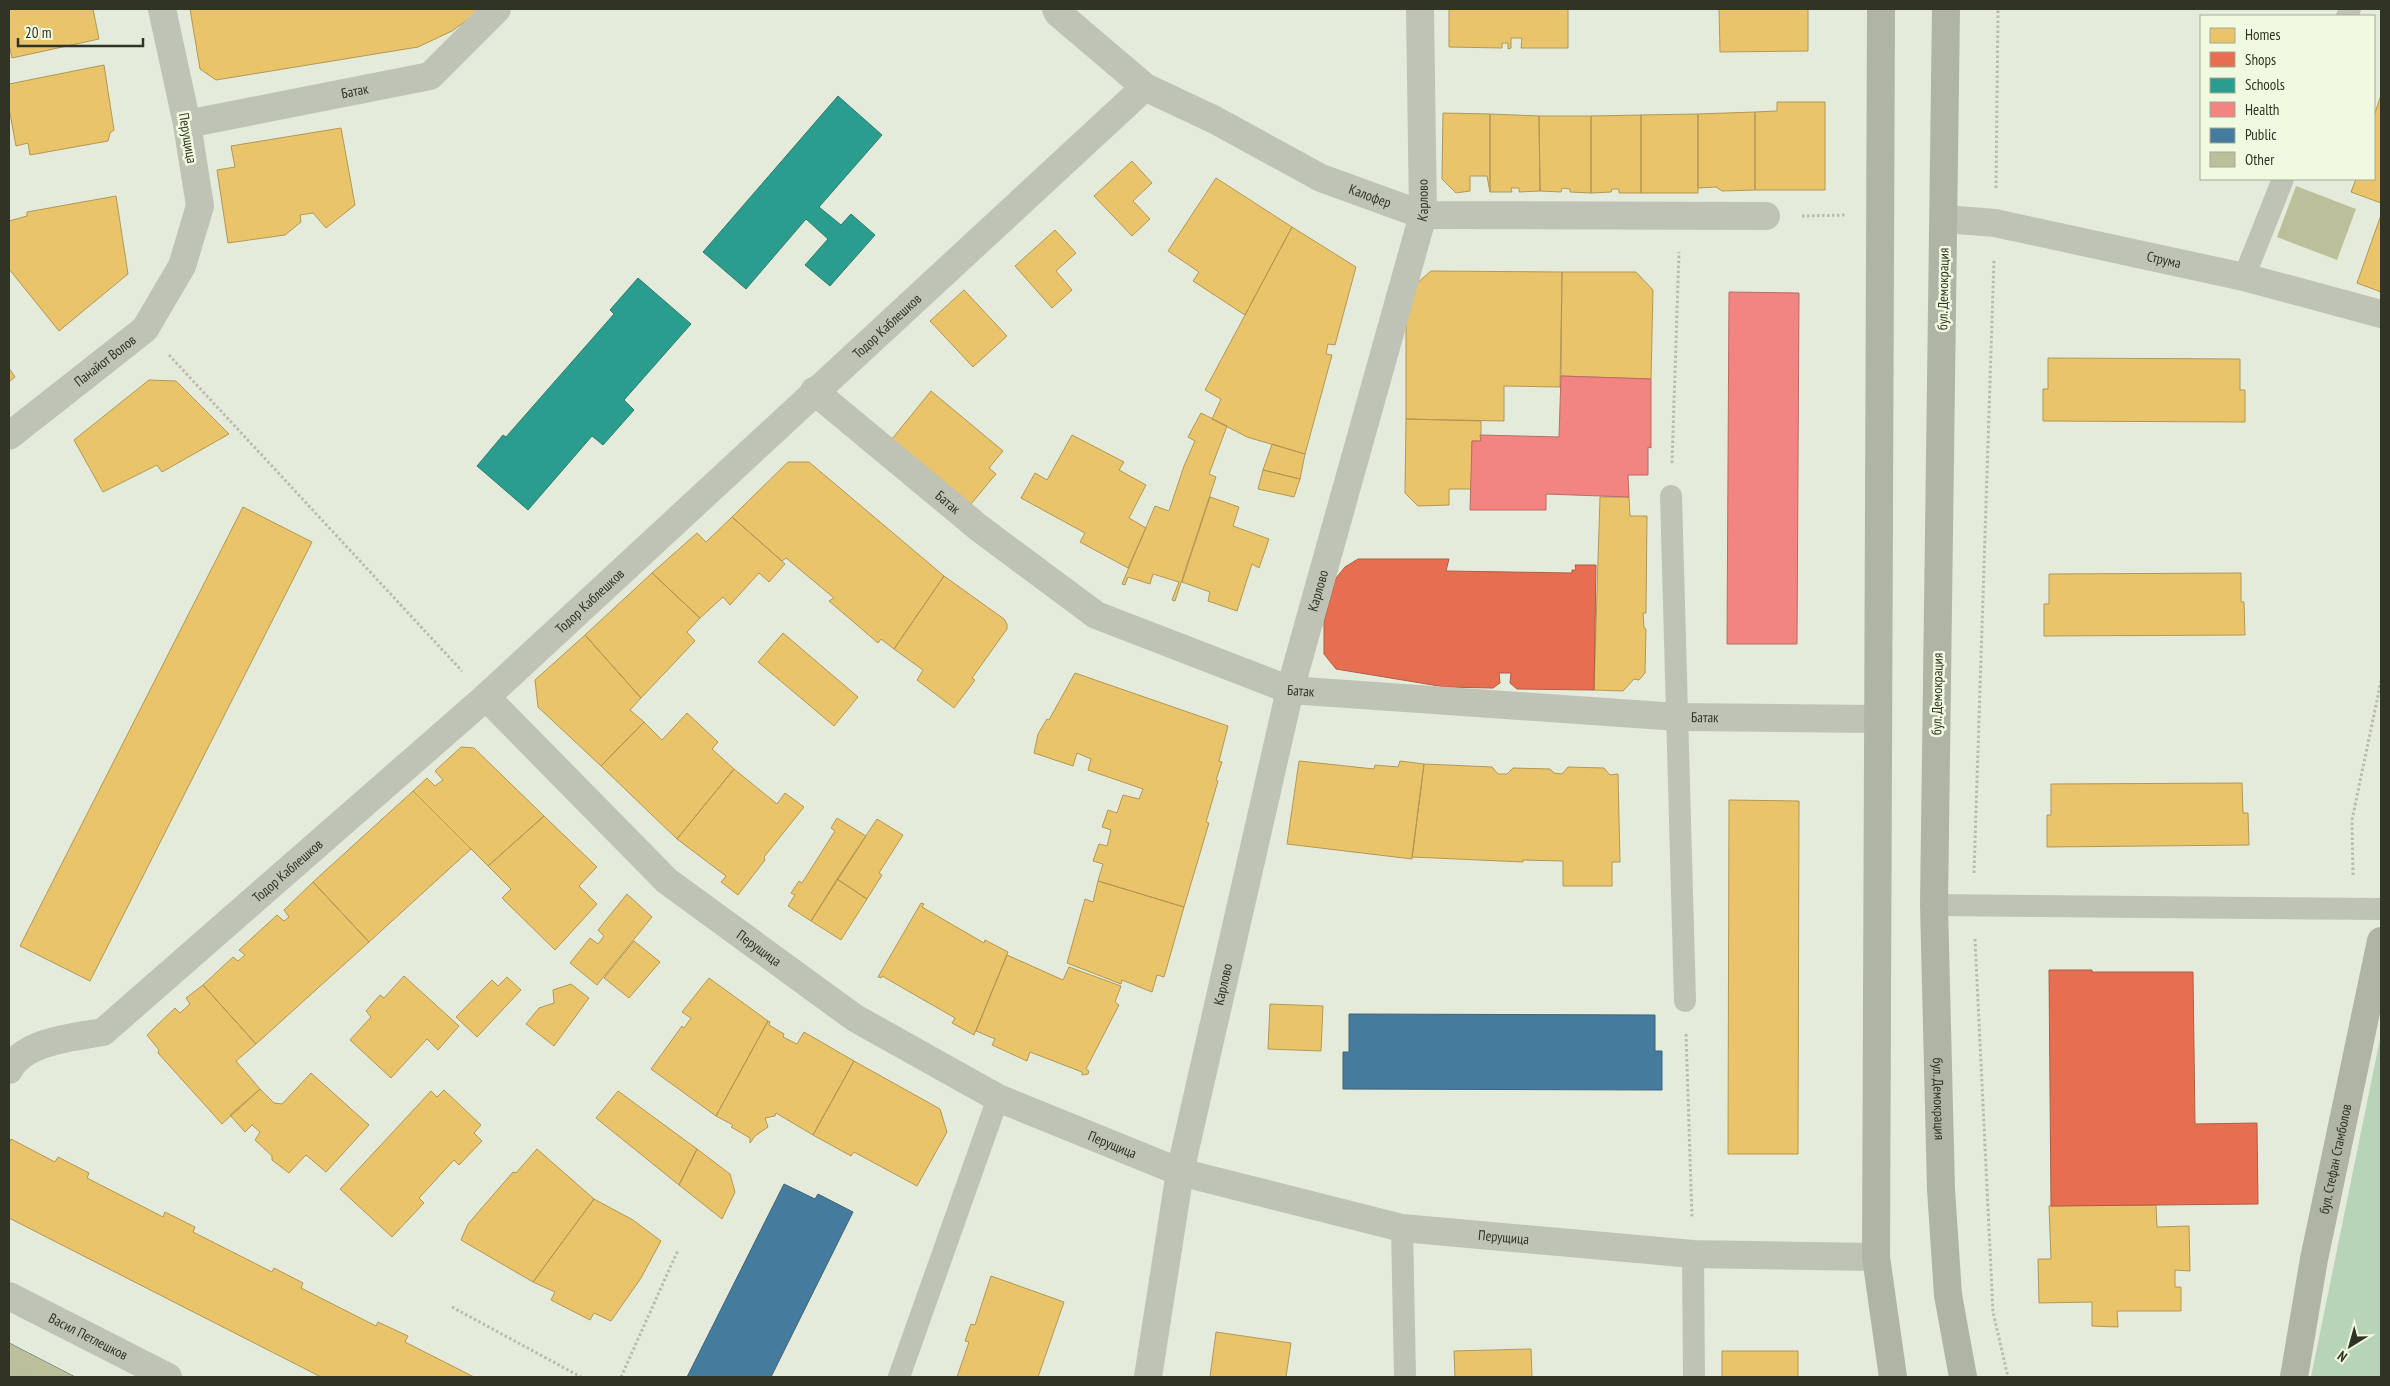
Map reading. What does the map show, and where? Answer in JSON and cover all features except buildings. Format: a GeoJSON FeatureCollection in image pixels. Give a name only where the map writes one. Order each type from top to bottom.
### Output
{"type":"FeatureCollection","features":[{"type":"Feature","properties":{"kind":"main road"},"geometry":{"type":"LineString","coordinates":[[1881,9],[1876,1256],[1893,1377]]}},
{"type":"Feature","properties":{"kind":"main road","name":"бул. Демокрация"},"geometry":{"type":"LineString","coordinates":[[1946,9],[1934,905],[1941,1188],[1948,1295],[1963,1377]]}},
{"type":"Feature","properties":{"kind":"main road","name":"бул. Стефан Стамболов"},"geometry":{"type":"LineString","coordinates":[[2294,1377],[2314,1259],[2381,941]]}},
{"type":"Feature","properties":{"kind":"street","name":"Перущица"},"geometry":{"type":"LineString","coordinates":[[162,9],[186,124],[200,206],[182,266]]}},
{"type":"Feature","properties":{"kind":"street","name":"Батак"},"geometry":{"type":"LineString","coordinates":[[186,124],[430,76],[497,9]]}},
{"type":"Feature","properties":{"kind":"street","name":"Калофер"},"geometry":{"type":"LineString","coordinates":[[1056,9],[1058,13],[1145,87],[1215,120],[1321,178],[1423,215],[1766,216]]}},
{"type":"Feature","properties":{"kind":"street","name":"Карлово"},"geometry":{"type":"LineString","coordinates":[[1148,1377],[1180,1172],[1290,690],[1423,215],[1420,9]]}},
{"type":"Feature","properties":{"kind":"street","name":"Тодор Каблешков"},"geometry":{"type":"LineString","coordinates":[[9,1070],[13,1061],[50,1041],[103,1032],[486,697],[814,391],[1145,87]]}},
{"type":"Feature","properties":{"kind":"street","name":"Струма"},"geometry":{"type":"LineString","coordinates":[[1944,219],[1995,223],[2244,277],[2381,314]]}},
{"type":"Feature","properties":{"kind":"street","name":"Панайот Волов"},"geometry":{"type":"LineString","coordinates":[[9,436],[144,329],[182,266]]}},
{"type":"Feature","properties":{"kind":"street","name":"Батак"},"geometry":{"type":"LineString","coordinates":[[814,391],[979,528],[1096,615],[1290,690],[1678,717],[1877,719]]}},
{"type":"Feature","properties":{"kind":"street","name":"Перущица"},"geometry":{"type":"LineString","coordinates":[[486,697],[668,880],[855,1018],[998,1098],[1180,1172],[1402,1228],[1693,1254],[1876,1256]]}},
{"type":"Feature","properties":{"kind":"street","name":"Васил Петлешков"},"geometry":{"type":"LineString","coordinates":[[9,1296],[168,1377]]}},
{"type":"Feature","properties":{"kind":"lane"},"geometry":{"type":"LineString","coordinates":[[2244,277],[2283,180]]}},
{"type":"Feature","properties":{"kind":"lane"},"geometry":{"type":"LineString","coordinates":[[1671,496],[1685,1001]]}},
{"type":"Feature","properties":{"kind":"lane"},"geometry":{"type":"LineString","coordinates":[[1934,905],[2381,909]]}},
{"type":"Feature","properties":{"kind":"lane"},"geometry":{"type":"LineString","coordinates":[[898,1377],[998,1098]]}},
{"type":"Feature","properties":{"kind":"lane"},"geometry":{"type":"LineString","coordinates":[[1402,1228],[1405,1377]]}},
{"type":"Feature","properties":{"kind":"lane"},"geometry":{"type":"LineString","coordinates":[[1693,1254],[1694,1377]]}},
{"type":"Feature","properties":{"kind":"path"},"geometry":{"type":"LineString","coordinates":[[1998,9],[1995,223],[1973,906],[1993,1312],[2008,1377]]}},
{"type":"Feature","properties":{"kind":"path"},"geometry":{"type":"LineString","coordinates":[[1671,496],[1680,215]]}},
{"type":"Feature","properties":{"kind":"path"},"geometry":{"type":"LineString","coordinates":[[1766,216],[1881,215]]}},
{"type":"Feature","properties":{"kind":"path"},"geometry":{"type":"LineString","coordinates":[[144,329],[486,697]]}},
{"type":"Feature","properties":{"kind":"path"},"geometry":{"type":"LineString","coordinates":[[2354,909],[2352,820],[2381,681]]}},
{"type":"Feature","properties":{"kind":"path"},"geometry":{"type":"LineString","coordinates":[[1685,1001],[1693,1254]]}},
{"type":"Feature","properties":{"kind":"path"},"geometry":{"type":"LineString","coordinates":[[621,1377],[678,1250]]}},
{"type":"Feature","properties":{"kind":"path"},"geometry":{"type":"LineString","coordinates":[[452,1307],[581,1377]]}},
{"type":"Feature","properties":{"kind":"path"},"geometry":{"type":"LineString","coordinates":[[9,1365],[33,1377]]}},
{"type":"Feature","properties":{"kind":"green space"},"geometry":{"type":"Polygon","coordinates":[[[2381,1034],[2381,1377],[2311,1377],[2381,1034]]]}}]}
